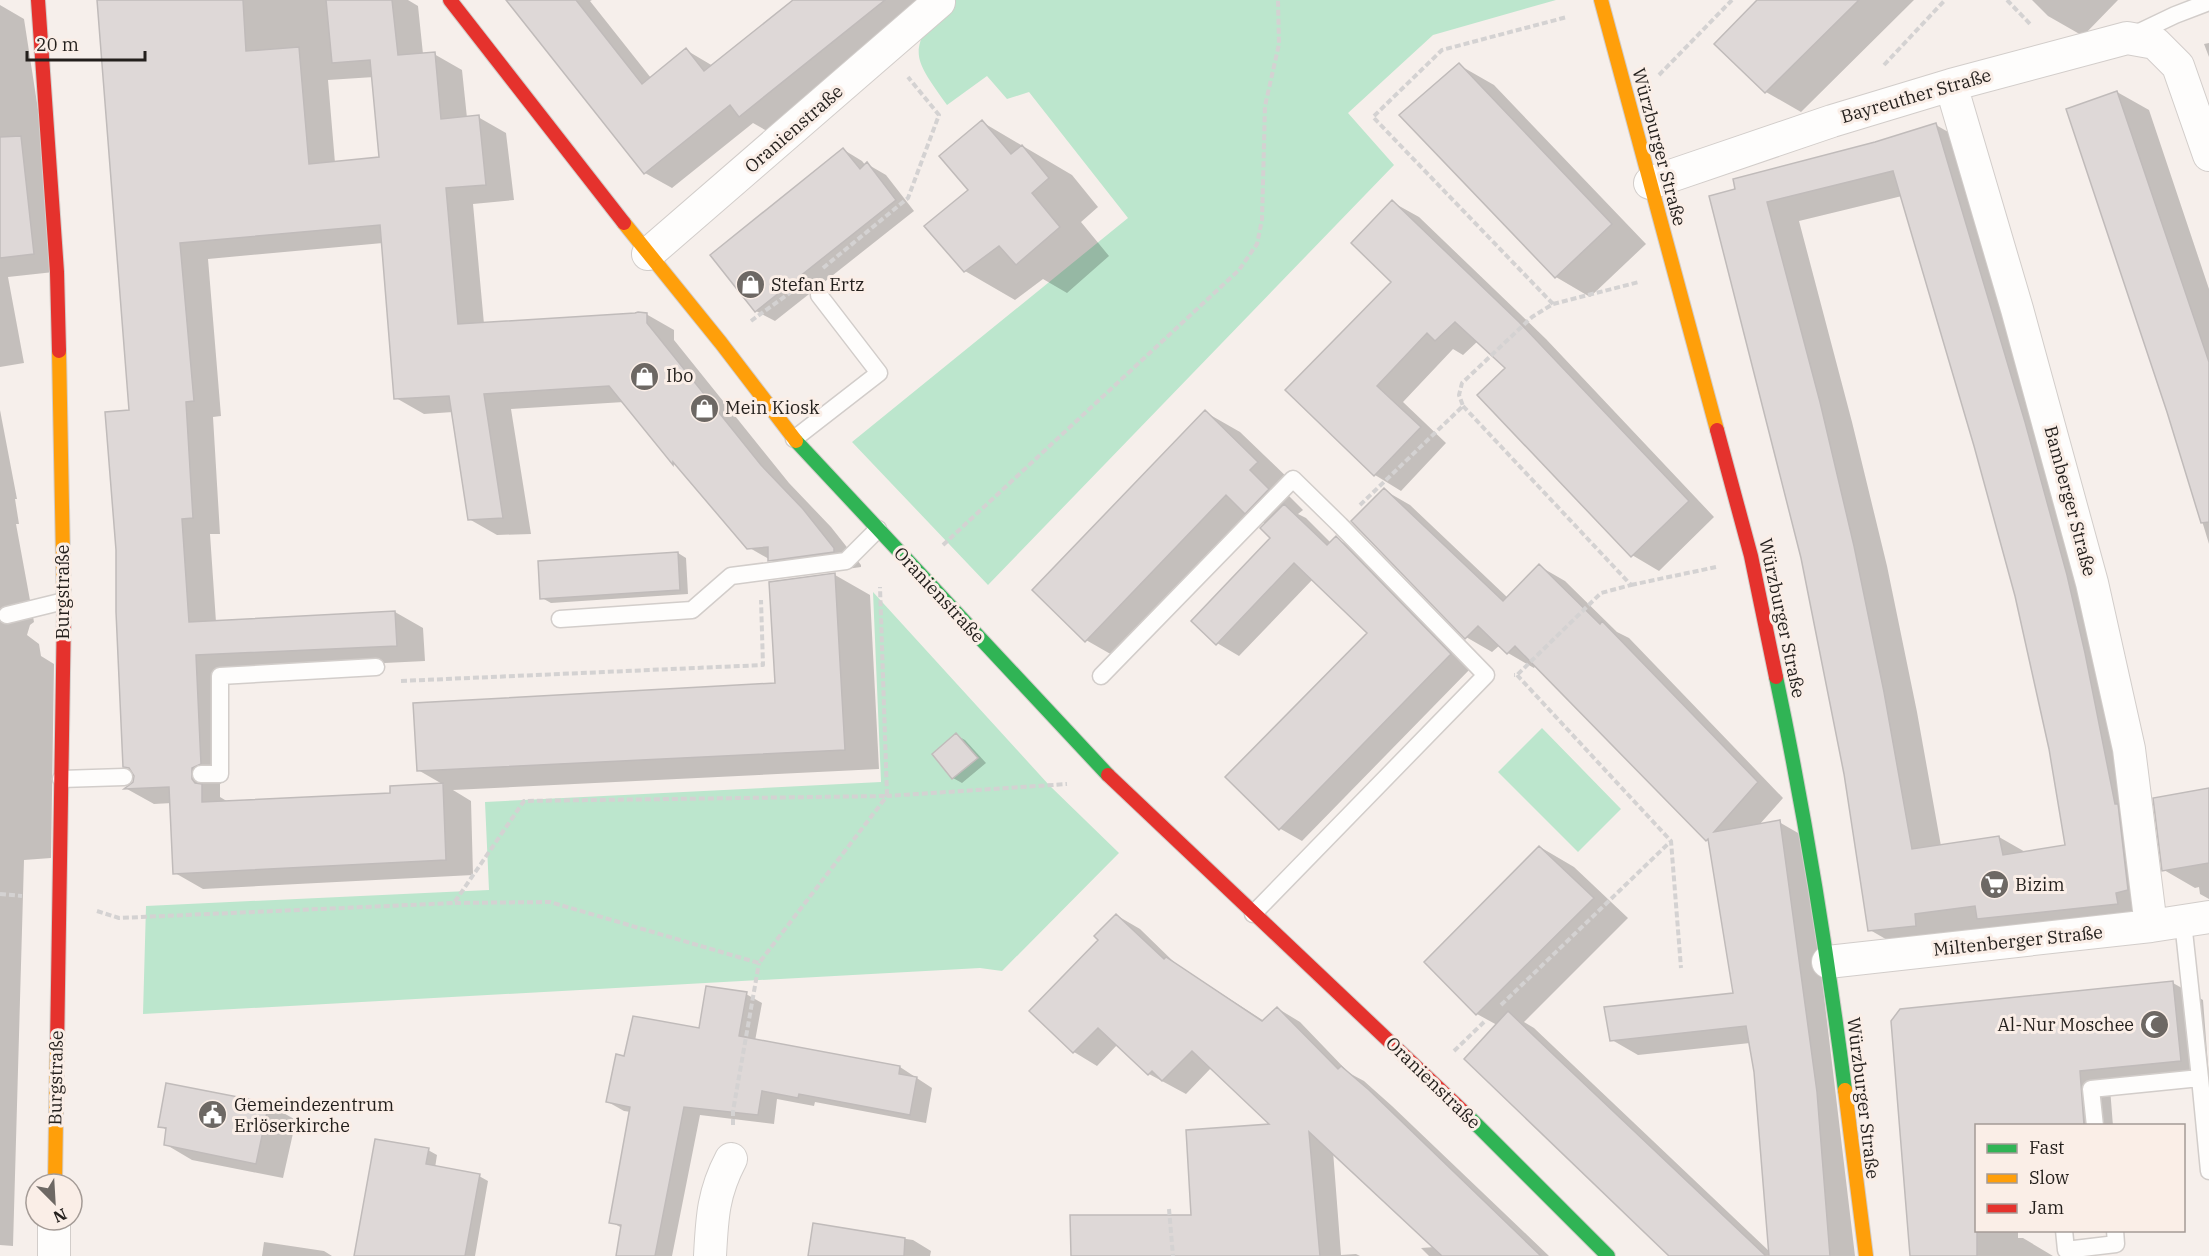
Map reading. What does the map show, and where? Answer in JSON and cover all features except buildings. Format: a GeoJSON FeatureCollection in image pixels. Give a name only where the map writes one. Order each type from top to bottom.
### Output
{"type":"FeatureCollection","features":[{"type":"Feature","properties":{"kind":"street","name":"Burgstraße"},"geometry":{"type":"LineString","coordinates":[[38,0],[57,272],[64,601],[55,1172]]}},
{"type":"Feature","properties":{"kind":"street","name":"Oranienstraße"},"geometry":{"type":"LineString","coordinates":[[450,0],[795,439],[915,570],[1109,776],[1253,914],[1428,1076],[1608,1256]]}},
{"type":"Feature","properties":{"kind":"street","name":"Oranienstraße"},"geometry":{"type":"LineString","coordinates":[[648,254],[939,2]]}},
{"type":"Feature","properties":{"kind":"street","name":"Würzburger Straße"},"geometry":{"type":"LineString","coordinates":[[1602,4],[1750,556],[1794,761],[1828,963],[1866,1256]]}},
{"type":"Feature","properties":{"kind":"street","name":"Bayreuther Straße"},"geometry":{"type":"LineString","coordinates":[[1650,183],[1832,121],[1952,85],[2127,38],[2155,43],[2178,66],[2209,155]]}},
{"type":"Feature","properties":{"kind":"street","name":"Bamberger Straße"},"geometry":{"type":"LineString","coordinates":[[1952,85],[2017,309],[2092,583],[2129,749],[2151,926]]}},
{"type":"Feature","properties":{"kind":"street","name":"Miltenberger Straße"},"geometry":{"type":"LineString","coordinates":[[1828,963],[2196,920]]}},
{"type":"Feature","properties":{"kind":"street"},"geometry":{"type":"LineString","coordinates":[[710,1256],[713,1205],[718,1185],[731,1159]]}},
{"type":"Feature","properties":{"kind":"street"},"geometry":{"type":"LineString","coordinates":[[54,1232],[54,1256]]}},
{"type":"Feature","properties":{"kind":"lane"},"geometry":{"type":"LineString","coordinates":[[2127,38],[2209,2]]}},
{"type":"Feature","properties":{"kind":"lane"},"geometry":{"type":"LineString","coordinates":[[795,439],[879,373],[819,295]]}},
{"type":"Feature","properties":{"kind":"lane"},"geometry":{"type":"LineString","coordinates":[[1101,676],[1293,479],[1486,675],[1253,914]]}},
{"type":"Feature","properties":{"kind":"lane"},"geometry":{"type":"LineString","coordinates":[[560,619],[692,610],[731,576],[846,561],[878,529]]}},
{"type":"Feature","properties":{"kind":"lane"},"geometry":{"type":"LineString","coordinates":[[7,615],[64,601]]}},
{"type":"Feature","properties":{"kind":"lane"},"geometry":{"type":"LineString","coordinates":[[201,774],[220,774],[220,676],[376,667]]}},
{"type":"Feature","properties":{"kind":"lane"},"geometry":{"type":"LineString","coordinates":[[61,779],[124,777]]}},
{"type":"Feature","properties":{"kind":"lane"},"geometry":{"type":"LineString","coordinates":[[2196,920],[2200,1078],[2209,1171]]}},
{"type":"Feature","properties":{"kind":"lane"},"geometry":{"type":"LineString","coordinates":[[2094,1124],[2091,1089],[2200,1078]]}},
{"type":"Feature","properties":{"kind":"lane"},"geometry":{"type":"LineString","coordinates":[[2064,1232],[2066,1250],[2116,1244],[2115,1232]]}},
{"type":"Feature","properties":{"kind":"path"},"geometry":{"type":"LineString","coordinates":[[915,570],[1239,270],[1257,244],[1262,220],[1265,106],[1279,44],[1278,0]]}},
{"type":"Feature","properties":{"kind":"path"},"geometry":{"type":"LineString","coordinates":[[1629,106],[1732,0]]}},
{"type":"Feature","properties":{"kind":"path"},"geometry":{"type":"LineString","coordinates":[[1884,66],[1945,0]]}},
{"type":"Feature","properties":{"kind":"path"},"geometry":{"type":"LineString","coordinates":[[1553,304],[1373,117],[1442,50],[1602,4]]}},
{"type":"Feature","properties":{"kind":"path"},"geometry":{"type":"LineString","coordinates":[[816,273],[908,198],[939,115],[884,50]]}},
{"type":"Feature","properties":{"kind":"path"},"geometry":{"type":"LineString","coordinates":[[1631,585],[1463,406],[1459,395],[1462,383],[1532,317],[1553,304],[1675,273]]}},
{"type":"Feature","properties":{"kind":"path"},"geometry":{"type":"LineString","coordinates":[[721,343],[798,287]]}},
{"type":"Feature","properties":{"kind":"path"},"geometry":{"type":"LineString","coordinates":[[1340,525],[1463,406]]}},
{"type":"Feature","properties":{"kind":"path"},"geometry":{"type":"LineString","coordinates":[[731,1159],[733,1111],[759,963],[887,796],[878,529]]}},
{"type":"Feature","properties":{"kind":"path"},"geometry":{"type":"LineString","coordinates":[[1681,968],[1671,841],[1516,675],[1601,593],[1714,567],[1750,556]]}},
{"type":"Feature","properties":{"kind":"path"},"geometry":{"type":"LineString","coordinates":[[376,667],[390,682],[763,664],[759,572]]}},
{"type":"Feature","properties":{"kind":"path"},"geometry":{"type":"LineString","coordinates":[[454,903],[524,801],[887,796],[1069,784],[1109,776]]}},
{"type":"Feature","properties":{"kind":"path"},"geometry":{"type":"LineString","coordinates":[[1501,1005],[1671,841]]}},
{"type":"Feature","properties":{"kind":"path"},"geometry":{"type":"LineString","coordinates":[[60,898],[119,918],[454,903],[550,902],[759,963]]}},
{"type":"Feature","properties":{"kind":"path"},"geometry":{"type":"LineString","coordinates":[[1169,1209],[1173,1256]]}},
{"type":"Feature","properties":{"kind":"green space"},"geometry":{"type":"Polygon","coordinates":[[[943,0],[1556,0],[1433,35],[1348,113],[1394,165],[988,585],[852,442],[1128,218],[1029,92],[1007,99],[987,76],[947,105],[926,75],[919,54],[924,32],[943,0]]]}},
{"type":"Feature","properties":{"kind":"green space"},"geometry":{"type":"Polygon","coordinates":[[[873,592],[1049,785],[1119,853],[1002,971],[980,968],[143,1014],[146,906],[489,890],[485,802],[881,782],[873,592]]]}},
{"type":"Feature","properties":{"kind":"green space"},"geometry":{"type":"Polygon","coordinates":[[[1542,728],[1621,809],[1578,852],[1498,772],[1542,728]]]}},
{"type":"Feature","properties":{"kind":"traffic: fast"},"geometry":{"type":"LineString","coordinates":[[796,441],[1108,775]]}},
{"type":"Feature","properties":{"kind":"traffic: fast"},"geometry":{"type":"LineString","coordinates":[[1776,677],[1815,883],[1845,1090]]}},
{"type":"Feature","properties":{"kind":"traffic: fast"},"geometry":{"type":"LineString","coordinates":[[1467,1115],[1608,1256]]}},
{"type":"Feature","properties":{"kind":"traffic: slow"},"geometry":{"type":"LineString","coordinates":[[1601,0],[1717,430]]}},
{"type":"Feature","properties":{"kind":"traffic: slow"},"geometry":{"type":"LineString","coordinates":[[624,223],[721,343],[796,441]]}},
{"type":"Feature","properties":{"kind":"traffic: slow"},"geometry":{"type":"LineString","coordinates":[[59,351],[64,610]]}},
{"type":"Feature","properties":{"kind":"traffic: slow"},"geometry":{"type":"LineString","coordinates":[[55,1172],[57,1049]]}},
{"type":"Feature","properties":{"kind":"traffic: slow"},"geometry":{"type":"LineString","coordinates":[[1845,1090],[1866,1256]]}},
{"type":"Feature","properties":{"kind":"traffic: jam"},"geometry":{"type":"LineString","coordinates":[[38,0],[57,272],[59,351]]}},
{"type":"Feature","properties":{"kind":"traffic: jam"},"geometry":{"type":"LineString","coordinates":[[450,0],[624,223]]}},
{"type":"Feature","properties":{"kind":"traffic: jam"},"geometry":{"type":"LineString","coordinates":[[1717,430],[1751,556],[1776,677]]}},
{"type":"Feature","properties":{"kind":"traffic: jam"},"geometry":{"type":"LineString","coordinates":[[57,1049],[64,610]]}},
{"type":"Feature","properties":{"kind":"traffic: jam"},"geometry":{"type":"LineString","coordinates":[[1108,775],[1467,1115]]}},
{"type":"Feature","properties":{"kind":"place","name":"Stefan Ertz"},"geometry":{"type":"Point","coordinates":[750,285]}},
{"type":"Feature","properties":{"kind":"place","name":"Ibo"},"geometry":{"type":"Point","coordinates":[645,376]}},
{"type":"Feature","properties":{"kind":"place","name":"Mein Kiosk"},"geometry":{"type":"Point","coordinates":[704,408]}},
{"type":"Feature","properties":{"kind":"place","name":"Bizim"},"geometry":{"type":"Point","coordinates":[1994,885]}},
{"type":"Feature","properties":{"kind":"place","name":"Al-Nur Moschee"},"geometry":{"type":"Point","coordinates":[2155,1025]}},
{"type":"Feature","properties":{"kind":"place","name":"Gemeindezentrum Erlöserkirche"},"geometry":{"type":"Point","coordinates":[213,1115]}}]}
